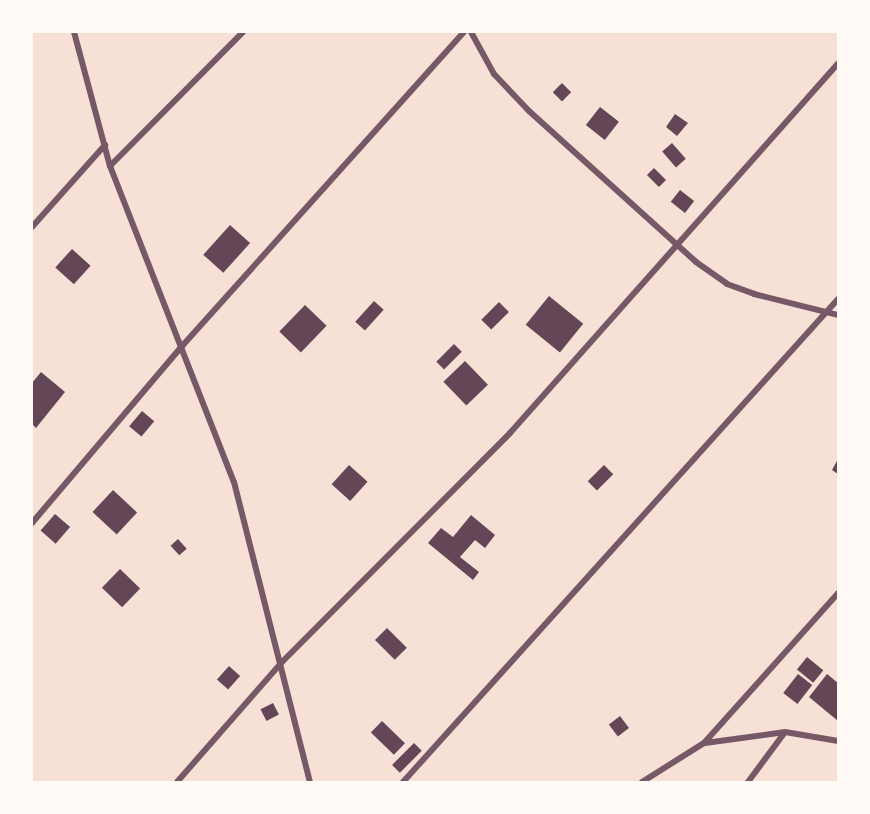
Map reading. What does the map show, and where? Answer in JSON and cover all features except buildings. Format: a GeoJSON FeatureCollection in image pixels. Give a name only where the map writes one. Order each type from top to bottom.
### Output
{"type":"FeatureCollection","features":[{"type":"Feature","properties":{"kind":"street"},"geometry":{"type":"LineString","coordinates":[[74,32],[110,166],[183,345],[234,482],[282,662],[310,783]]}},
{"type":"Feature","properties":{"kind":"street"},"geometry":{"type":"LineString","coordinates":[[110,166],[243,32]]}},
{"type":"Feature","properties":{"kind":"street"},"geometry":{"type":"LineString","coordinates":[[32,523],[183,345],[464,32]]}},
{"type":"Feature","properties":{"kind":"street"},"geometry":{"type":"LineString","coordinates":[[471,32],[494,74],[522,104],[678,246],[727,284],[838,315]]}},
{"type":"Feature","properties":{"kind":"street"},"geometry":{"type":"LineString","coordinates":[[177,783],[282,662],[510,433],[838,63]]}},
{"type":"Feature","properties":{"kind":"street"},"geometry":{"type":"LineString","coordinates":[[32,227],[105,145]]}},
{"type":"Feature","properties":{"kind":"street"},"geometry":{"type":"LineString","coordinates":[[404,783],[838,299]]}},
{"type":"Feature","properties":{"kind":"street"},"geometry":{"type":"LineString","coordinates":[[642,783],[704,743],[838,593]]}},
{"type":"Feature","properties":{"kind":"street"},"geometry":{"type":"LineString","coordinates":[[704,743],[785,732],[838,741]]}},
{"type":"Feature","properties":{"kind":"street"},"geometry":{"type":"LineString","coordinates":[[748,783],[785,732]]}}]}
